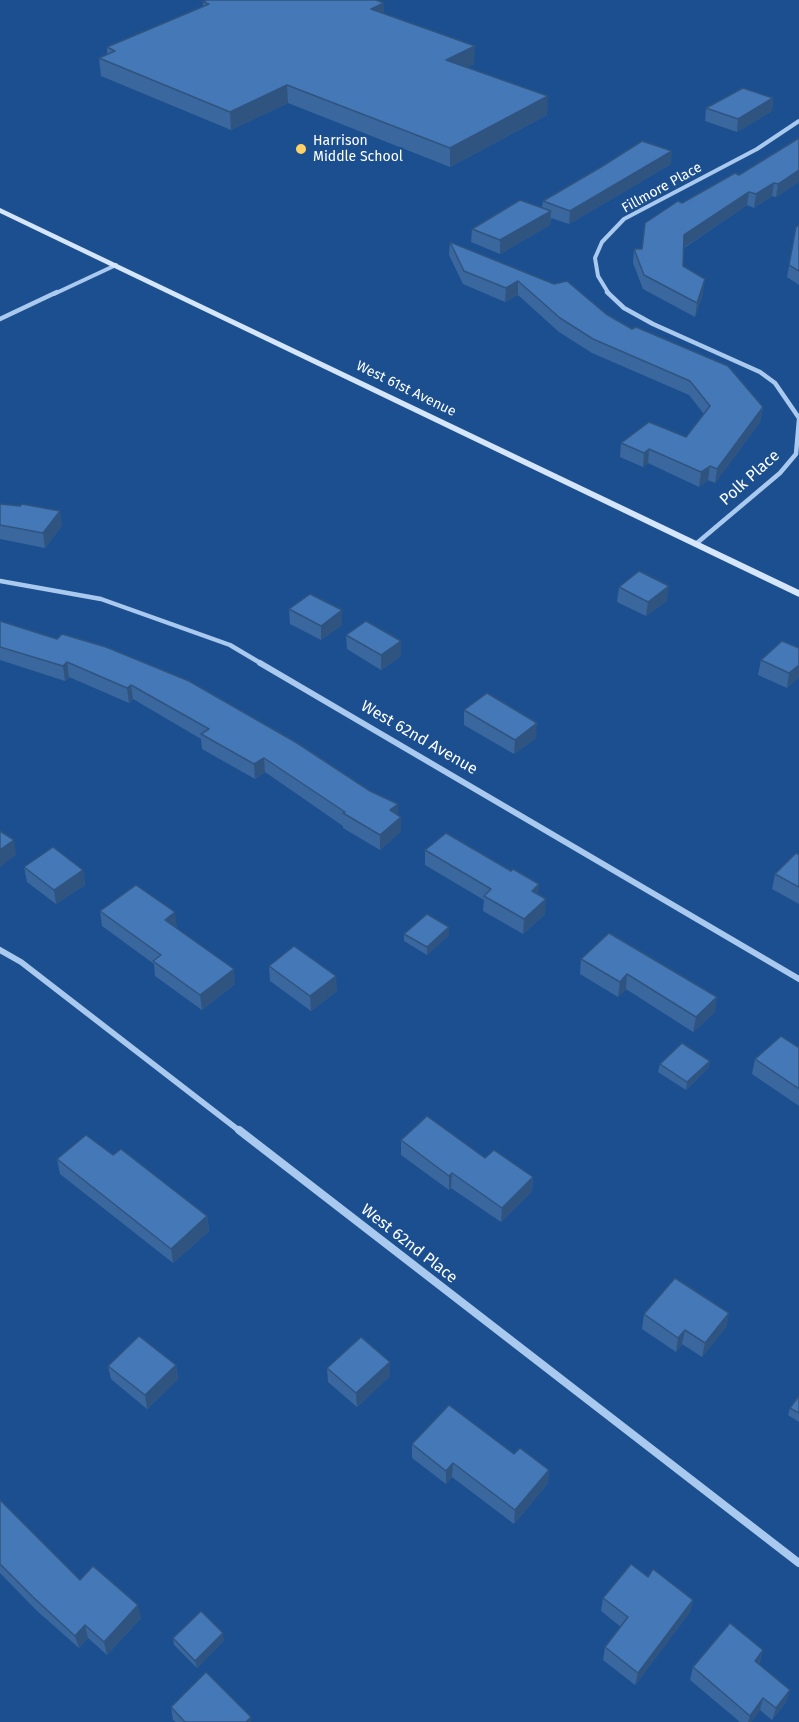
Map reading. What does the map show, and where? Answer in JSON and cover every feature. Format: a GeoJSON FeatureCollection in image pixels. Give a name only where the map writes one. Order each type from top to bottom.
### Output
{"type":"FeatureCollection","features":[{"type":"Feature","properties":{"kind":"main road","name":"West 61st Avenue"},"geometry":{"type":"LineString","coordinates":[[0,210],[799,594]]}},
{"type":"Feature","properties":{"kind":"street","name":"Fillmore Place"},"geometry":{"type":"LineString","coordinates":[[799,121],[757,149],[624,219],[603,242],[595,258],[598,276],[607,291],[624,308],[760,372],[775,383],[799,419]]}},
{"type":"Feature","properties":{"kind":"street"},"geometry":{"type":"LineString","coordinates":[[0,319],[116,265]]}},
{"type":"Feature","properties":{"kind":"street","name":"Polk Place"},"geometry":{"type":"LineString","coordinates":[[697,543],[780,473],[796,454],[799,419]]}},
{"type":"Feature","properties":{"kind":"street","name":"West 62nd Avenue"},"geometry":{"type":"LineString","coordinates":[[0,582],[100,599],[230,645],[799,979]]}},
{"type":"Feature","properties":{"kind":"street","name":"West 62nd Place"},"geometry":{"type":"LineString","coordinates":[[0,950],[30,969],[799,1563]]}},
{"type":"Feature","properties":{"kind":"building"},"geometry":{"type":"Polygon","coordinates":[[[207,0],[376,0],[384,3],[371,9],[475,46],[446,60],[548,96],[450,148],[287,85],[230,112],[99,58],[115,51],[107,47],[209,4],[203,2],[207,0]]]}},
{"type":"Feature","properties":{"kind":"building"},"geometry":{"type":"Polygon","coordinates":[[[743,88],[773,98],[738,119],[706,108],[743,88]]]}},
{"type":"Feature","properties":{"kind":"building"},"geometry":{"type":"Polygon","coordinates":[[[799,138],[799,170],[778,184],[774,183],[756,194],[749,192],[684,235],[683,266],[705,279],[697,303],[644,275],[634,249],[642,249],[645,223],[678,201],[682,203],[735,173],[739,175],[799,138]]]}},
{"type":"Feature","properties":{"kind":"building"},"geometry":{"type":"Polygon","coordinates":[[[642,141],[672,151],[570,211],[543,201],[601,167],[642,141]]]}},
{"type":"Feature","properties":{"kind":"building"},"geometry":{"type":"Polygon","coordinates":[[[520,200],[551,211],[500,240],[472,229],[520,200]]]}},
{"type":"Feature","properties":{"kind":"building"},"geometry":{"type":"Polygon","coordinates":[[[799,225],[799,271],[789,265],[796,227],[799,225]]]}},
{"type":"Feature","properties":{"kind":"building"},"geometry":{"type":"Polygon","coordinates":[[[450,242],[554,284],[567,281],[606,314],[632,329],[636,327],[728,366],[763,407],[717,469],[710,466],[701,472],[649,449],[644,453],[621,443],[649,422],[686,437],[710,406],[690,381],[593,339],[560,318],[518,281],[506,288],[464,271],[450,242]]]}},
{"type":"Feature","properties":{"kind":"building"},"geometry":{"type":"Polygon","coordinates":[[[0,504],[20,506],[22,504],[60,511],[43,533],[0,525],[0,504]]]}},
{"type":"Feature","properties":{"kind":"building"},"geometry":{"type":"Polygon","coordinates":[[[639,571],[669,586],[648,602],[619,587],[639,571]]]}},
{"type":"Feature","properties":{"kind":"building"},"geometry":{"type":"Polygon","coordinates":[[[310,594],[342,610],[321,626],[289,609],[310,594]]]}},
{"type":"Feature","properties":{"kind":"building"},"geometry":{"type":"Polygon","coordinates":[[[0,621],[57,639],[62,634],[106,647],[189,681],[297,743],[370,791],[398,804],[390,810],[401,817],[380,835],[343,813],[345,812],[264,758],[254,764],[201,734],[209,729],[131,685],[127,688],[67,662],[63,666],[0,647],[0,621]]]}},
{"type":"Feature","properties":{"kind":"building"},"geometry":{"type":"Polygon","coordinates":[[[366,621],[401,641],[381,655],[346,635],[366,621]]]}},
{"type":"Feature","properties":{"kind":"building"},"geometry":{"type":"Polygon","coordinates":[[[782,641],[799,648],[799,665],[789,673],[761,660],[782,641]]]}},
{"type":"Feature","properties":{"kind":"building"},"geometry":{"type":"Polygon","coordinates":[[[487,693],[537,723],[515,740],[464,710],[487,693]]]}},
{"type":"Feature","properties":{"kind":"building"},"geometry":{"type":"Polygon","coordinates":[[[0,831],[14,840],[0,850],[0,831]]]}},
{"type":"Feature","properties":{"kind":"building"},"geometry":{"type":"Polygon","coordinates":[[[446,833],[511,871],[513,869],[539,884],[532,891],[546,899],[524,919],[484,896],[491,889],[425,850],[446,833]]]}},
{"type":"Feature","properties":{"kind":"building"},"geometry":{"type":"Polygon","coordinates":[[[53,847],[83,870],[54,890],[24,867],[53,847]]]}},
{"type":"Feature","properties":{"kind":"building"},"geometry":{"type":"Polygon","coordinates":[[[796,853],[799,855],[799,887],[775,874],[796,853]]]}},
{"type":"Feature","properties":{"kind":"building"},"geometry":{"type":"Polygon","coordinates":[[[136,885],[175,912],[165,920],[234,969],[200,995],[153,961],[161,955],[100,911],[136,885]]]}},
{"type":"Feature","properties":{"kind":"building"},"geometry":{"type":"Polygon","coordinates":[[[427,914],[449,927],[427,947],[404,934],[427,914]]]}},
{"type":"Feature","properties":{"kind":"building"},"geometry":{"type":"Polygon","coordinates":[[[609,933],[717,997],[696,1017],[627,974],[620,982],[581,959],[609,933]]]}},
{"type":"Feature","properties":{"kind":"building"},"geometry":{"type":"Polygon","coordinates":[[[294,946],[336,976],[310,996],[269,966],[294,946]]]}},
{"type":"Feature","properties":{"kind":"building"},"geometry":{"type":"Polygon","coordinates":[[[781,1036],[799,1046],[799,1089],[755,1059],[781,1036]]]}},
{"type":"Feature","properties":{"kind":"building"},"geometry":{"type":"Polygon","coordinates":[[[682,1043],[710,1061],[687,1082],[660,1064],[682,1043]]]}},
{"type":"Feature","properties":{"kind":"building"},"geometry":{"type":"Polygon","coordinates":[[[427,1116],[485,1158],[494,1150],[533,1177],[502,1208],[452,1173],[449,1176],[401,1140],[427,1116]]]}},
{"type":"Feature","properties":{"kind":"building"},"geometry":{"type":"Polygon","coordinates":[[[86,1135],[113,1155],[121,1149],[207,1216],[171,1249],[57,1159],[86,1135]]]}},
{"type":"Feature","properties":{"kind":"building"},"geometry":{"type":"Polygon","coordinates":[[[675,1278],[729,1313],[705,1343],[685,1330],[678,1338],[644,1314],[675,1278]]]}},
{"type":"Feature","properties":{"kind":"building"},"geometry":{"type":"Polygon","coordinates":[[[139,1336],[176,1365],[145,1395],[108,1366],[139,1336]]]}},
{"type":"Feature","properties":{"kind":"building"},"geometry":{"type":"Polygon","coordinates":[[[361,1337],[390,1362],[356,1393],[327,1368],[361,1337]]]}},
{"type":"Feature","properties":{"kind":"building"},"geometry":{"type":"Polygon","coordinates":[[[799,1396],[799,1413],[790,1408],[799,1396]]]}},
{"type":"Feature","properties":{"kind":"building"},"geometry":{"type":"Polygon","coordinates":[[[449,1405],[514,1454],[520,1448],[549,1470],[515,1510],[453,1463],[446,1471],[412,1444],[449,1405]]]}},
{"type":"Feature","properties":{"kind":"building"},"geometry":{"type":"Polygon","coordinates":[[[0,1500],[80,1580],[93,1566],[138,1605],[104,1642],[85,1625],[75,1636],[0,1564],[0,1500]]]}},
{"type":"Feature","properties":{"kind":"building"},"geometry":{"type":"Polygon","coordinates":[[[631,1564],[648,1577],[653,1569],[693,1600],[638,1673],[605,1647],[628,1617],[603,1598],[631,1564]]]}},
{"type":"Feature","properties":{"kind":"building"},"geometry":{"type":"Polygon","coordinates":[[[201,1611],[223,1633],[195,1661],[173,1638],[201,1611]]]}},
{"type":"Feature","properties":{"kind":"building"},"geometry":{"type":"Polygon","coordinates":[[[730,1623],[763,1650],[755,1661],[790,1690],[776,1708],[763,1698],[750,1716],[693,1667],[730,1623]]]}},
{"type":"Feature","properties":{"kind":"building"},"geometry":{"type":"Polygon","coordinates":[[[206,1672],[251,1717],[246,1722],[185,1722],[171,1707],[206,1672]]]}},
{"type":"Feature","properties":{"kind":"place","name":"Harrison Middle School"},"geometry":{"type":"Point","coordinates":[301,149]}}]}
